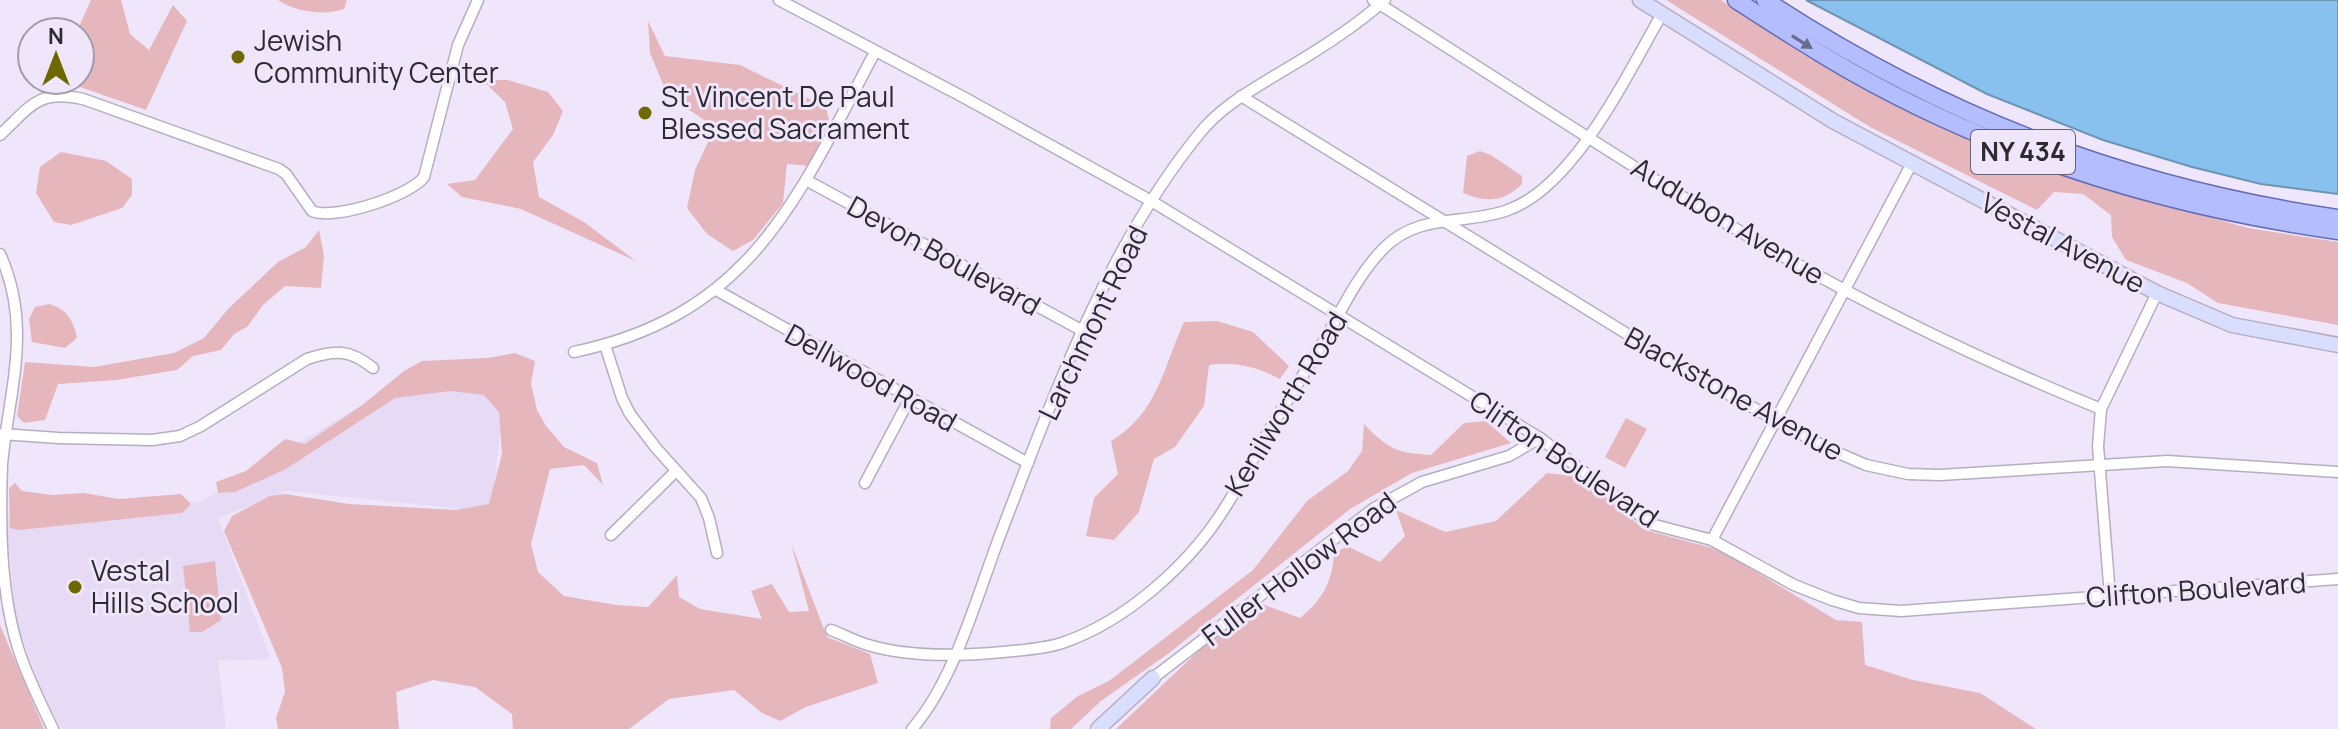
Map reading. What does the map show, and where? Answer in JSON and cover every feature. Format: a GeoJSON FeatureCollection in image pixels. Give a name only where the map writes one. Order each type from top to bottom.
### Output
{"type":"FeatureCollection","features":[{"type":"Feature","properties":{"kind":"main road","name":"NY 434"},"geometry":{"type":"LineString","coordinates":[[1736,0],[1850,71],[2006,145],[2093,177],[2171,199],[2235,214],[2338,231]]}},
{"type":"Feature","properties":{"kind":"main road","name":"NY 434"},"geometry":{"type":"LineString","coordinates":[[1765,0],[1854,56],[2007,131],[2163,184],[2338,218]]}},
{"type":"Feature","properties":{"kind":"street"},"geometry":{"type":"LineString","coordinates":[[0,135],[40,100],[60,94],[83,99],[279,169],[286,174],[312,211],[324,215],[347,211],[410,190],[424,177],[458,45],[478,0]]}},
{"type":"Feature","properties":{"kind":"street","name":"Clifton Boulevard"},"geometry":{"type":"LineString","coordinates":[[779,0],[1153,202],[1540,438],[1651,524],[1712,540],[1794,585],[1859,608],[1901,611],[2338,579]]}},
{"type":"Feature","properties":{"kind":"street","name":"Vestal Avenue"},"geometry":{"type":"LineString","coordinates":[[1640,0],[1833,121],[2157,293],[2232,325],[2338,345]]}},
{"type":"Feature","properties":{"kind":"street","name":"Larchmont Road"},"geometry":{"type":"LineString","coordinates":[[912,729],[939,694],[1028,463],[1083,331],[1113,269],[1153,202],[1200,132],[1241,96],[1310,55],[1379,1]]}},
{"type":"Feature","properties":{"kind":"street","name":"Audubon Avenue"},"geometry":{"type":"LineString","coordinates":[[1379,1],[1588,138],[1766,246],[1845,290],[2009,372],[2101,409]]}},
{"type":"Feature","properties":{"kind":"street","name":"Kenilworth Road"},"geometry":{"type":"LineString","coordinates":[[831,630],[874,646],[955,655],[1009,652],[1059,644],[1084,634],[1114,617],[1167,578],[1200,543],[1226,507],[1362,277],[1389,244],[1414,227],[1493,215],[1536,196],[1560,175],[1588,138],[1662,14]]}},
{"type":"Feature","properties":{"kind":"street"},"geometry":{"type":"LineString","coordinates":[[574,352],[605,345],[652,328],[716,290],[754,254],[806,180],[875,52]]}},
{"type":"Feature","properties":{"kind":"street","name":"Blackstone Avenue"},"geometry":{"type":"LineString","coordinates":[[1241,96],[1697,377],[1843,456],[1866,465],[1908,474],[1953,475],[2167,461],[2338,472]]}},
{"type":"Feature","properties":{"kind":"street"},"geometry":{"type":"LineString","coordinates":[[1712,540],[1912,163]]}},
{"type":"Feature","properties":{"kind":"street","name":"Devon Boulevard"},"geometry":{"type":"LineString","coordinates":[[806,180],[1083,331]]}},
{"type":"Feature","properties":{"kind":"street"},"geometry":{"type":"LineString","coordinates":[[0,254],[13,298],[18,335],[18,358],[3,434],[1,550],[5,591],[18,650],[53,729]]}},
{"type":"Feature","properties":{"kind":"street","name":"Dellwood Road"},"geometry":{"type":"LineString","coordinates":[[716,290],[909,400],[1028,463]]}},
{"type":"Feature","properties":{"kind":"street"},"geometry":{"type":"LineString","coordinates":[[2110,596],[2098,427],[2101,409],[2157,293]]}},
{"type":"Feature","properties":{"kind":"street"},"geometry":{"type":"LineString","coordinates":[[605,345],[630,414],[701,498],[717,553]]}},
{"type":"Feature","properties":{"kind":"street"},"geometry":{"type":"LineString","coordinates":[[3,434],[152,440],[180,436],[213,419],[307,359],[326,353],[347,353],[358,356],[373,368]]}},
{"type":"Feature","properties":{"kind":"street"},"geometry":{"type":"LineString","coordinates":[[865,483],[909,400]]}},
{"type":"Feature","properties":{"kind":"street","name":"Fuller Hollow Road"},"geometry":{"type":"LineString","coordinates":[[1153,678],[1385,501],[1422,482],[1509,456],[1540,438]]}},
{"type":"Feature","properties":{"kind":"street"},"geometry":{"type":"LineString","coordinates":[[611,535],[676,471]]}},
{"type":"Feature","properties":{"kind":"street"},"geometry":{"type":"LineString","coordinates":[[1098,729],[1153,678]]}},
{"type":"Feature","properties":{"kind":"shaded area"},"geometry":{"type":"Polygon","coordinates":[[[91,0],[121,0],[130,34],[149,50],[173,5],[187,21],[146,110],[96,93],[96,16],[84,16],[91,0]]]}},
{"type":"Feature","properties":{"kind":"shaded area"},"geometry":{"type":"Polygon","coordinates":[[[278,0],[347,0],[344,9],[310,12],[278,0]]]}},
{"type":"Feature","properties":{"kind":"shaded area"},"geometry":{"type":"Polygon","coordinates":[[[1666,0],[1721,0],[1804,55],[1927,120],[2080,181],[2248,228],[2338,242],[2338,325],[2218,303],[2187,283],[2126,260],[2112,237],[2111,215],[2083,194],[2054,192],[2037,210],[1870,127],[1666,0]]]}},
{"type":"Feature","properties":{"kind":"shaded area"},"geometry":{"type":"Polygon","coordinates":[[[648,21],[665,56],[740,65],[826,107],[829,120],[810,166],[787,164],[783,203],[753,240],[733,251],[707,234],[687,208],[695,170],[715,127],[668,96],[650,53],[648,21]]]}},
{"type":"Feature","properties":{"kind":"shaded area"},"geometry":{"type":"Polygon","coordinates":[[[482,80],[508,80],[548,92],[563,111],[553,135],[533,162],[539,197],[584,222],[636,261],[521,209],[462,197],[447,184],[475,180],[513,129],[505,102],[482,80]]]}},
{"type":"Feature","properties":{"kind":"shaded area"},"geometry":{"type":"Polygon","coordinates":[[[1480,151],[1522,176],[1522,184],[1494,199],[1463,193],[1467,156],[1480,151]]]}},
{"type":"Feature","properties":{"kind":"shaded area"},"geometry":{"type":"Polygon","coordinates":[[[61,152],[106,161],[132,179],[132,195],[122,208],[71,225],[54,222],[36,193],[40,167],[61,152]]]}},
{"type":"Feature","properties":{"kind":"shaded area"},"geometry":{"type":"Polygon","coordinates":[[[319,230],[324,256],[321,288],[285,286],[221,350],[193,356],[177,370],[116,380],[58,384],[45,420],[24,423],[17,416],[25,362],[94,367],[174,353],[204,338],[228,309],[278,262],[306,247],[319,230]]]}},
{"type":"Feature","properties":{"kind":"shaded area"},"geometry":{"type":"Polygon","coordinates":[[[49,304],[65,312],[73,326],[77,338],[65,348],[32,342],[29,319],[35,307],[49,304]]]}},
{"type":"Feature","properties":{"kind":"shaded area"},"geometry":{"type":"Polygon","coordinates":[[[1217,321],[1253,332],[1289,366],[1280,379],[1246,366],[1209,365],[1204,406],[1175,447],[1154,459],[1139,512],[1114,540],[1086,536],[1094,498],[1118,474],[1111,441],[1127,430],[1149,403],[1184,322],[1217,321]]]}},
{"type":"Feature","properties":{"kind":"shaded area"},"geometry":{"type":"Polygon","coordinates":[[[515,353],[535,361],[531,384],[537,410],[546,426],[564,447],[597,463],[603,485],[584,465],[550,469],[531,544],[538,572],[564,596],[648,607],[677,575],[679,597],[700,609],[762,619],[751,591],[772,584],[789,612],[809,611],[791,543],[827,637],[870,654],[878,683],[806,707],[780,721],[762,713],[734,690],[669,699],[629,729],[513,729],[512,714],[475,687],[433,680],[396,692],[399,729],[278,729],[276,718],[285,692],[282,668],[224,531],[232,516],[270,496],[285,494],[349,504],[456,510],[489,504],[502,454],[499,412],[484,395],[450,391],[395,398],[286,469],[235,492],[218,493],[216,482],[246,471],[285,439],[305,444],[422,361],[487,358],[515,353]]]}},
{"type":"Feature","properties":{"kind":"shaded area"},"geometry":{"type":"Polygon","coordinates":[[[507,373],[491,512],[287,491],[218,518],[271,659],[218,661],[226,729],[61,729],[41,688],[16,622],[6,517],[200,502],[392,387],[507,373]]]}},
{"type":"Feature","properties":{"kind":"shaded area"},"geometry":{"type":"Polygon","coordinates":[[[1626,418],[1647,429],[1625,468],[1605,457],[1626,418]]]}},
{"type":"Feature","properties":{"kind":"shaded area"},"geometry":{"type":"Polygon","coordinates":[[[1486,421],[1511,443],[1412,473],[1350,509],[1169,653],[1101,701],[1071,729],[1050,729],[1051,718],[1078,696],[1109,681],[1253,570],[1307,501],[1348,471],[1362,451],[1364,424],[1394,448],[1431,455],[1464,423],[1486,421]]]}},
{"type":"Feature","properties":{"kind":"shaded area"},"geometry":{"type":"Polygon","coordinates":[[[1547,473],[1582,477],[1645,530],[1720,550],[1836,620],[1862,622],[1865,665],[1913,680],[1980,693],[2036,729],[1116,729],[1210,640],[1262,604],[1300,618],[1324,590],[1331,574],[1334,554],[1347,546],[1380,562],[1405,536],[1396,510],[1445,532],[1496,521],[1547,473]]]}},
{"type":"Feature","properties":{"kind":"shaded area"},"geometry":{"type":"Polygon","coordinates":[[[15,483],[22,491],[53,495],[84,493],[119,499],[181,494],[191,504],[182,513],[19,530],[10,528],[9,488],[15,483]]]}},
{"type":"Feature","properties":{"kind":"shaded area"},"geometry":{"type":"Polygon","coordinates":[[[215,561],[221,620],[202,632],[190,632],[183,566],[215,561]]]}},
{"type":"Feature","properties":{"kind":"shaded area"},"geometry":{"type":"Polygon","coordinates":[[[0,625],[44,729],[0,729],[0,625]]]}},
{"type":"Feature","properties":{"kind":"water"},"geometry":{"type":"Polygon","coordinates":[[[1806,0],[2338,0],[2338,194],[2261,184],[2103,140],[1987,94],[1806,0]]]}},
{"type":"Feature","properties":{"kind":"place","name":"Jewish Community Center"},"geometry":{"type":"Point","coordinates":[238,57]}},
{"type":"Feature","properties":{"kind":"place","name":"St Vincent De Paul Blessed Sacrament"},"geometry":{"type":"Point","coordinates":[645,113]}},
{"type":"Feature","properties":{"kind":"place","name":"Vestal Hills School"},"geometry":{"type":"Point","coordinates":[75,587]}}]}
